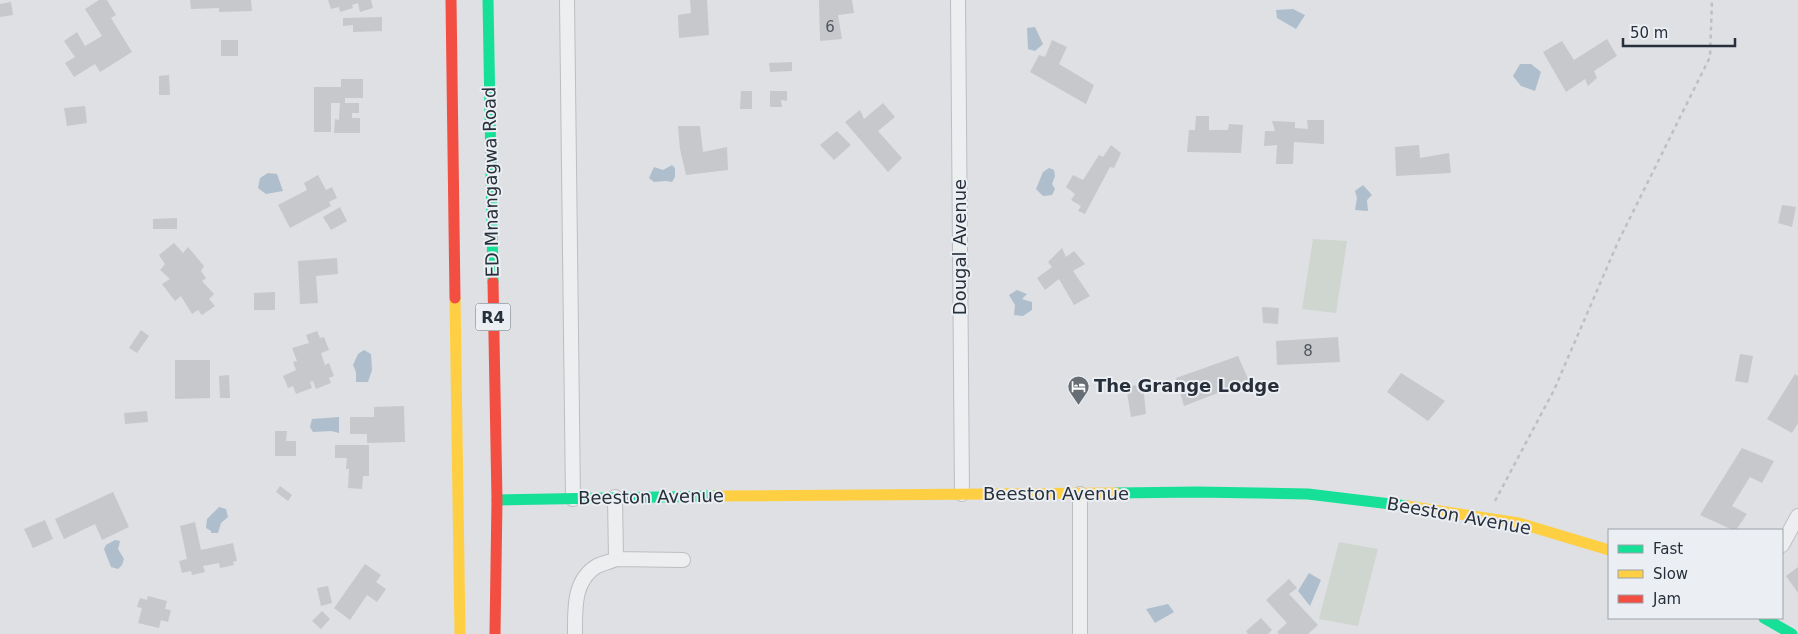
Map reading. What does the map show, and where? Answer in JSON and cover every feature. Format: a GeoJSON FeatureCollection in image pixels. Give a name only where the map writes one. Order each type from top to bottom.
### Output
{"type":"FeatureCollection","features":[{"type":"Feature","properties":{"kind":"main road"},"geometry":{"type":"LineString","coordinates":[[451,0],[460,634]]}},
{"type":"Feature","properties":{"kind":"main road","name":"ED Mnangagwa Road"},"geometry":{"type":"LineString","coordinates":[[488,0],[497,500],[495,634]]}},
{"type":"Feature","properties":{"kind":"main road","name":"Beeston Avenue"},"geometry":{"type":"LineString","coordinates":[[497,500],[615,497],[1197,492],[1308,494],[1447,511],[1486,518],[1518,524],[1605,549]]}},
{"type":"Feature","properties":{"kind":"main road"},"geometry":{"type":"LineString","coordinates":[[1766,619],[1792,634]]}},
{"type":"Feature","properties":{"kind":"street"},"geometry":{"type":"LineString","coordinates":[[568,0],[573,498]]}},
{"type":"Feature","properties":{"kind":"street","name":"Dougal Avenue"},"geometry":{"type":"LineString","coordinates":[[958,0],[962,494]]}},
{"type":"Feature","properties":{"kind":"street"},"geometry":{"type":"LineString","coordinates":[[1080,494],[1080,634]]}},
{"type":"Feature","properties":{"kind":"street"},"geometry":{"type":"LineString","coordinates":[[615,497],[616,559]]}},
{"type":"Feature","properties":{"kind":"street"},"geometry":{"type":"LineString","coordinates":[[1783,543],[1798,516]]}},
{"type":"Feature","properties":{"kind":"street"},"geometry":{"type":"LineString","coordinates":[[575,634],[576,601],[581,584],[589,572],[598,566],[616,559],[683,560]]}},
{"type":"Feature","properties":{"kind":"path"},"geometry":{"type":"LineString","coordinates":[[1486,518],[1554,390],[1618,242],[1710,57],[1712,0]]}},
{"type":"Feature","properties":{"kind":"shaded area"},"geometry":{"type":"Polygon","coordinates":[[[1313,239],[1347,241],[1336,313],[1302,309],[1313,239]]]}},
{"type":"Feature","properties":{"kind":"shaded area"},"geometry":{"type":"Polygon","coordinates":[[[1339,542],[1378,549],[1358,626],[1319,619],[1339,542]]]}},
{"type":"Feature","properties":{"kind":"water"},"geometry":{"type":"Polygon","coordinates":[[[1293,9],[1305,15],[1296,29],[1277,18],[1276,10],[1293,9]]]}},
{"type":"Feature","properties":{"kind":"water"},"geometry":{"type":"Polygon","coordinates":[[[1035,27],[1043,44],[1035,51],[1028,49],[1027,28],[1035,27]]]}},
{"type":"Feature","properties":{"kind":"water"},"geometry":{"type":"Polygon","coordinates":[[[1520,64],[1531,64],[1541,72],[1535,91],[1521,86],[1513,76],[1520,64]]]}},
{"type":"Feature","properties":{"kind":"water"},"geometry":{"type":"Polygon","coordinates":[[[672,165],[675,168],[675,177],[672,182],[654,182],[649,178],[654,167],[663,170],[672,165]]]}},
{"type":"Feature","properties":{"kind":"water"},"geometry":{"type":"Polygon","coordinates":[[[1049,168],[1054,170],[1055,176],[1052,184],[1055,189],[1052,195],[1043,196],[1036,189],[1043,172],[1049,168]]]}},
{"type":"Feature","properties":{"kind":"water"},"geometry":{"type":"Polygon","coordinates":[[[268,173],[277,174],[283,191],[266,194],[258,188],[260,178],[268,173]]]}},
{"type":"Feature","properties":{"kind":"water"},"geometry":{"type":"Polygon","coordinates":[[[1363,185],[1372,195],[1367,200],[1368,211],[1355,210],[1357,198],[1355,191],[1363,185]]]}},
{"type":"Feature","properties":{"kind":"water"},"geometry":{"type":"Polygon","coordinates":[[[1017,290],[1027,294],[1022,299],[1032,302],[1032,310],[1023,316],[1014,315],[1015,305],[1009,295],[1017,290]]]}},
{"type":"Feature","properties":{"kind":"water"},"geometry":{"type":"Polygon","coordinates":[[[364,350],[371,354],[372,370],[368,382],[356,382],[356,372],[353,365],[358,354],[364,350]]]}},
{"type":"Feature","properties":{"kind":"water"},"geometry":{"type":"Polygon","coordinates":[[[339,417],[339,433],[331,431],[313,432],[310,427],[312,419],[339,417]]]}},
{"type":"Feature","properties":{"kind":"water"},"geometry":{"type":"Polygon","coordinates":[[[219,507],[226,509],[228,517],[221,523],[218,533],[211,533],[206,528],[207,519],[219,507]]]}},
{"type":"Feature","properties":{"kind":"water"},"geometry":{"type":"Polygon","coordinates":[[[115,540],[120,541],[118,549],[124,559],[118,569],[111,567],[104,549],[106,545],[115,540]]]}},
{"type":"Feature","properties":{"kind":"water"},"geometry":{"type":"Polygon","coordinates":[[[1309,573],[1321,580],[1310,606],[1298,591],[1309,573]]]}},
{"type":"Feature","properties":{"kind":"water"},"geometry":{"type":"Polygon","coordinates":[[[1168,604],[1174,612],[1155,623],[1146,609],[1168,604]]]}},
{"type":"Feature","properties":{"kind":"building"},"geometry":{"type":"Polygon","coordinates":[[[99,0],[107,0],[116,15],[111,18],[132,52],[100,72],[95,64],[74,77],[65,63],[75,57],[64,41],[77,32],[85,46],[102,36],[85,9],[99,0]]]}},
{"type":"Feature","properties":{"kind":"building"},"geometry":{"type":"Polygon","coordinates":[[[190,0],[251,0],[252,11],[219,12],[219,8],[191,9],[190,0]]]}},
{"type":"Feature","properties":{"kind":"building"},"geometry":{"type":"Polygon","coordinates":[[[328,0],[371,0],[373,8],[360,12],[358,3],[352,5],[353,8],[340,12],[339,7],[331,9],[328,0]]]}},
{"type":"Feature","properties":{"kind":"building"},"geometry":{"type":"Polygon","coordinates":[[[690,0],[707,0],[709,35],[679,38],[678,15],[691,13],[690,0]]]}},
{"type":"Feature","properties":{"kind":"building"},"geometry":{"type":"Polygon","coordinates":[[[819,0],[852,0],[854,13],[838,15],[842,39],[820,41],[819,0]]]}},
{"type":"Feature","properties":{"kind":"building"},"geometry":{"type":"Polygon","coordinates":[[[11,2],[13,15],[0,17],[0,4],[11,2]]]}},
{"type":"Feature","properties":{"kind":"building"},"geometry":{"type":"Polygon","coordinates":[[[382,17],[382,31],[353,32],[353,25],[343,26],[343,18],[382,17]]]}},
{"type":"Feature","properties":{"kind":"building"},"geometry":{"type":"Polygon","coordinates":[[[1607,39],[1617,56],[1594,71],[1597,78],[1588,86],[1585,79],[1566,92],[1543,52],[1562,41],[1574,60],[1607,39]]]}},
{"type":"Feature","properties":{"kind":"building"},"geometry":{"type":"Polygon","coordinates":[[[221,40],[238,40],[238,56],[221,56],[221,40]]]}},
{"type":"Feature","properties":{"kind":"building"},"geometry":{"type":"Polygon","coordinates":[[[1052,40],[1067,47],[1059,64],[1094,85],[1086,104],[1030,72],[1039,55],[1045,57],[1052,40]]]}},
{"type":"Feature","properties":{"kind":"building"},"geometry":{"type":"Polygon","coordinates":[[[792,62],[792,71],[770,72],[769,63],[792,62]]]}},
{"type":"Feature","properties":{"kind":"building"},"geometry":{"type":"Polygon","coordinates":[[[169,75],[170,95],[159,95],[159,76],[169,75]]]}},
{"type":"Feature","properties":{"kind":"building"},"geometry":{"type":"Polygon","coordinates":[[[341,79],[363,79],[363,98],[345,98],[345,103],[359,103],[359,113],[352,113],[352,118],[360,118],[360,133],[334,133],[335,119],[339,120],[340,103],[331,103],[331,132],[314,132],[314,87],[341,87],[341,79]]]}},
{"type":"Feature","properties":{"kind":"building"},"geometry":{"type":"Polygon","coordinates":[[[741,91],[752,91],[752,109],[740,109],[741,91]]]}},
{"type":"Feature","properties":{"kind":"building"},"geometry":{"type":"Polygon","coordinates":[[[770,91],[787,91],[787,101],[781,100],[782,107],[770,107],[770,91]]]}},
{"type":"Feature","properties":{"kind":"building"},"geometry":{"type":"Polygon","coordinates":[[[883,103],[895,117],[878,131],[902,158],[888,172],[845,122],[860,110],[864,119],[883,103]]]}},
{"type":"Feature","properties":{"kind":"building"},"geometry":{"type":"Polygon","coordinates":[[[85,106],[87,123],[67,126],[64,108],[85,106]]]}},
{"type":"Feature","properties":{"kind":"building"},"geometry":{"type":"Polygon","coordinates":[[[1196,116],[1209,116],[1209,130],[1228,130],[1229,124],[1243,125],[1241,153],[1187,152],[1189,130],[1195,130],[1196,116]]]}},
{"type":"Feature","properties":{"kind":"building"},"geometry":{"type":"Polygon","coordinates":[[[1307,120],[1324,120],[1324,144],[1294,142],[1293,164],[1276,164],[1277,145],[1264,146],[1265,131],[1275,131],[1272,121],[1295,122],[1295,128],[1308,129],[1307,120]]]}},
{"type":"Feature","properties":{"kind":"building"},"geometry":{"type":"Polygon","coordinates":[[[678,126],[700,126],[703,152],[727,147],[728,170],[686,175],[680,149],[678,126]]]}},
{"type":"Feature","properties":{"kind":"building"},"geometry":{"type":"Polygon","coordinates":[[[837,131],[851,145],[834,160],[820,145],[837,131]]]}},
{"type":"Feature","properties":{"kind":"building"},"geometry":{"type":"Polygon","coordinates":[[[1111,145],[1121,153],[1114,168],[1110,167],[1085,214],[1078,211],[1081,206],[1071,200],[1075,194],[1066,187],[1073,175],[1083,180],[1099,155],[1103,157],[1111,145]]]}},
{"type":"Feature","properties":{"kind":"building"},"geometry":{"type":"Polygon","coordinates":[[[1419,145],[1420,158],[1449,153],[1451,173],[1396,176],[1395,147],[1419,145]]]}},
{"type":"Feature","properties":{"kind":"building"},"geometry":{"type":"Polygon","coordinates":[[[318,175],[326,190],[332,187],[337,198],[329,202],[331,206],[290,228],[278,205],[307,190],[304,183],[318,175]]]}},
{"type":"Feature","properties":{"kind":"building"},"geometry":{"type":"Polygon","coordinates":[[[1782,205],[1796,207],[1792,227],[1778,223],[1782,205]]]}},
{"type":"Feature","properties":{"kind":"building"},"geometry":{"type":"Polygon","coordinates":[[[340,207],[347,221],[331,230],[323,217],[340,207]]]}},
{"type":"Feature","properties":{"kind":"building"},"geometry":{"type":"Polygon","coordinates":[[[177,218],[177,229],[153,229],[153,219],[177,218]]]}},
{"type":"Feature","properties":{"kind":"building"},"geometry":{"type":"Polygon","coordinates":[[[174,243],[183,253],[188,247],[204,266],[201,271],[206,278],[202,281],[214,294],[209,299],[215,306],[202,315],[198,310],[192,314],[181,296],[175,301],[162,284],[170,279],[160,270],[165,264],[159,255],[174,243]]]}},
{"type":"Feature","properties":{"kind":"building"},"geometry":{"type":"Polygon","coordinates":[[[1062,248],[1066,257],[1074,251],[1085,264],[1073,271],[1090,296],[1074,305],[1059,279],[1045,290],[1037,278],[1052,267],[1048,262],[1062,248]]]}},
{"type":"Feature","properties":{"kind":"building"},"geometry":{"type":"Polygon","coordinates":[[[337,258],[338,274],[316,276],[318,303],[300,304],[298,261],[337,258]]]}},
{"type":"Feature","properties":{"kind":"building"},"geometry":{"type":"Polygon","coordinates":[[[275,292],[275,310],[254,310],[254,293],[275,292]]]}},
{"type":"Feature","properties":{"kind":"building"},"geometry":{"type":"Polygon","coordinates":[[[1262,307],[1279,308],[1278,324],[1263,323],[1262,307]]]}},
{"type":"Feature","properties":{"kind":"building"},"geometry":{"type":"Polygon","coordinates":[[[141,330],[149,336],[137,353],[129,348],[141,330]]]}},
{"type":"Feature","properties":{"kind":"building"},"geometry":{"type":"Polygon","coordinates":[[[317,331],[320,338],[324,337],[329,350],[321,353],[325,365],[329,363],[334,376],[329,378],[331,383],[316,389],[313,381],[310,382],[312,388],[296,394],[293,386],[288,388],[283,376],[296,370],[293,362],[297,361],[292,348],[309,343],[306,335],[317,331]]]}},
{"type":"Feature","properties":{"kind":"building"},"geometry":{"type":"Polygon","coordinates":[[[1338,337],[1340,362],[1277,365],[1276,341],[1338,337]]]}},
{"type":"Feature","properties":{"kind":"building"},"geometry":{"type":"Polygon","coordinates":[[[1740,354],[1753,356],[1748,383],[1735,381],[1740,354]]]}},
{"type":"Feature","properties":{"kind":"building"},"geometry":{"type":"Polygon","coordinates":[[[1238,356],[1249,381],[1184,406],[1176,378],[1238,356]]]}},
{"type":"Feature","properties":{"kind":"building"},"geometry":{"type":"Polygon","coordinates":[[[175,360],[210,360],[210,398],[175,399],[175,360]]]}},
{"type":"Feature","properties":{"kind":"building"},"geometry":{"type":"Polygon","coordinates":[[[1401,373],[1445,401],[1428,421],[1387,392],[1401,373]]]}},
{"type":"Feature","properties":{"kind":"building"},"geometry":{"type":"Polygon","coordinates":[[[1795,374],[1798,376],[1798,423],[1792,433],[1767,419],[1795,374]]]}},
{"type":"Feature","properties":{"kind":"building"},"geometry":{"type":"Polygon","coordinates":[[[229,375],[230,398],[220,398],[219,376],[229,375]]]}},
{"type":"Feature","properties":{"kind":"building"},"geometry":{"type":"Polygon","coordinates":[[[1143,385],[1146,414],[1131,417],[1126,386],[1143,385]]]}},
{"type":"Feature","properties":{"kind":"building"},"geometry":{"type":"Polygon","coordinates":[[[404,406],[405,442],[367,443],[367,434],[350,434],[350,417],[374,417],[374,407],[404,406]]]}},
{"type":"Feature","properties":{"kind":"building"},"geometry":{"type":"Polygon","coordinates":[[[147,411],[148,422],[125,424],[124,413],[147,411]]]}},
{"type":"Feature","properties":{"kind":"building"},"geometry":{"type":"Polygon","coordinates":[[[275,431],[287,431],[286,441],[296,441],[296,456],[275,456],[275,431]]]}},
{"type":"Feature","properties":{"kind":"building"},"geometry":{"type":"Polygon","coordinates":[[[335,445],[369,445],[369,476],[363,476],[362,489],[348,488],[349,469],[346,469],[347,458],[335,458],[335,445]]]}},
{"type":"Feature","properties":{"kind":"building"},"geometry":{"type":"Polygon","coordinates":[[[1742,448],[1774,461],[1762,483],[1750,477],[1732,506],[1747,514],[1737,529],[1731,529],[1700,515],[1742,448]]]}},
{"type":"Feature","properties":{"kind":"building"},"geometry":{"type":"Polygon","coordinates":[[[280,486],[292,495],[288,501],[276,492],[280,486]]]}},
{"type":"Feature","properties":{"kind":"building"},"geometry":{"type":"Polygon","coordinates":[[[113,492],[129,527],[102,540],[95,524],[64,539],[55,519],[113,492]]]}},
{"type":"Feature","properties":{"kind":"building"},"geometry":{"type":"Polygon","coordinates":[[[45,520],[53,539],[33,548],[24,529],[45,520]]]}},
{"type":"Feature","properties":{"kind":"building"},"geometry":{"type":"Polygon","coordinates":[[[195,522],[201,550],[233,543],[237,561],[233,562],[234,565],[220,568],[219,563],[203,566],[205,572],[192,575],[191,571],[182,573],[179,561],[187,559],[180,526],[195,522]]]}},
{"type":"Feature","properties":{"kind":"building"},"geometry":{"type":"Polygon","coordinates":[[[365,564],[381,575],[376,582],[386,589],[377,602],[367,595],[350,620],[334,608],[365,564]]]}},
{"type":"Feature","properties":{"kind":"building"},"geometry":{"type":"Polygon","coordinates":[[[1798,567],[1798,593],[1786,576],[1798,567]]]}},
{"type":"Feature","properties":{"kind":"building"},"geometry":{"type":"Polygon","coordinates":[[[1289,579],[1297,588],[1289,594],[1318,625],[1308,634],[1279,634],[1277,632],[1287,623],[1266,600],[1289,579]]]}},
{"type":"Feature","properties":{"kind":"building"},"geometry":{"type":"Polygon","coordinates":[[[328,586],[332,603],[321,606],[317,588],[328,586]]]}},
{"type":"Feature","properties":{"kind":"building"},"geometry":{"type":"Polygon","coordinates":[[[148,596],[167,601],[165,609],[171,610],[168,622],[161,620],[159,628],[138,623],[142,608],[137,607],[140,598],[147,600],[148,596]]]}},
{"type":"Feature","properties":{"kind":"building"},"geometry":{"type":"Polygon","coordinates":[[[322,611],[330,619],[321,629],[312,621],[322,611]]]}},
{"type":"Feature","properties":{"kind":"building"},"geometry":{"type":"Polygon","coordinates":[[[1261,618],[1272,630],[1268,634],[1248,634],[1246,631],[1261,618]]]}},
{"type":"Feature","properties":{"kind":"traffic: fast"},"geometry":{"type":"LineString","coordinates":[[488,0],[493,282]]}},
{"type":"Feature","properties":{"kind":"traffic: fast"},"geometry":{"type":"LineString","coordinates":[[1116,493],[1308,494],[1407,506]]}},
{"type":"Feature","properties":{"kind":"traffic: fast"},"geometry":{"type":"LineString","coordinates":[[497,500],[715,496]]}},
{"type":"Feature","properties":{"kind":"traffic: fast"},"geometry":{"type":"LineString","coordinates":[[1766,619],[1792,634]]}},
{"type":"Feature","properties":{"kind":"traffic: slow"},"geometry":{"type":"LineString","coordinates":[[455,298],[460,634]]}},
{"type":"Feature","properties":{"kind":"traffic: slow"},"geometry":{"type":"LineString","coordinates":[[715,496],[1116,493]]}},
{"type":"Feature","properties":{"kind":"traffic: slow"},"geometry":{"type":"LineString","coordinates":[[1407,506],[1519,523],[1608,550]]}},
{"type":"Feature","properties":{"kind":"traffic: jam"},"geometry":{"type":"LineString","coordinates":[[451,0],[455,298]]}},
{"type":"Feature","properties":{"kind":"traffic: jam"},"geometry":{"type":"LineString","coordinates":[[493,282],[497,500],[495,634]]}},
{"type":"Feature","properties":{"kind":"place","name":"The Grange Lodge"},"geometry":{"type":"Point","coordinates":[1078,405]}}]}
